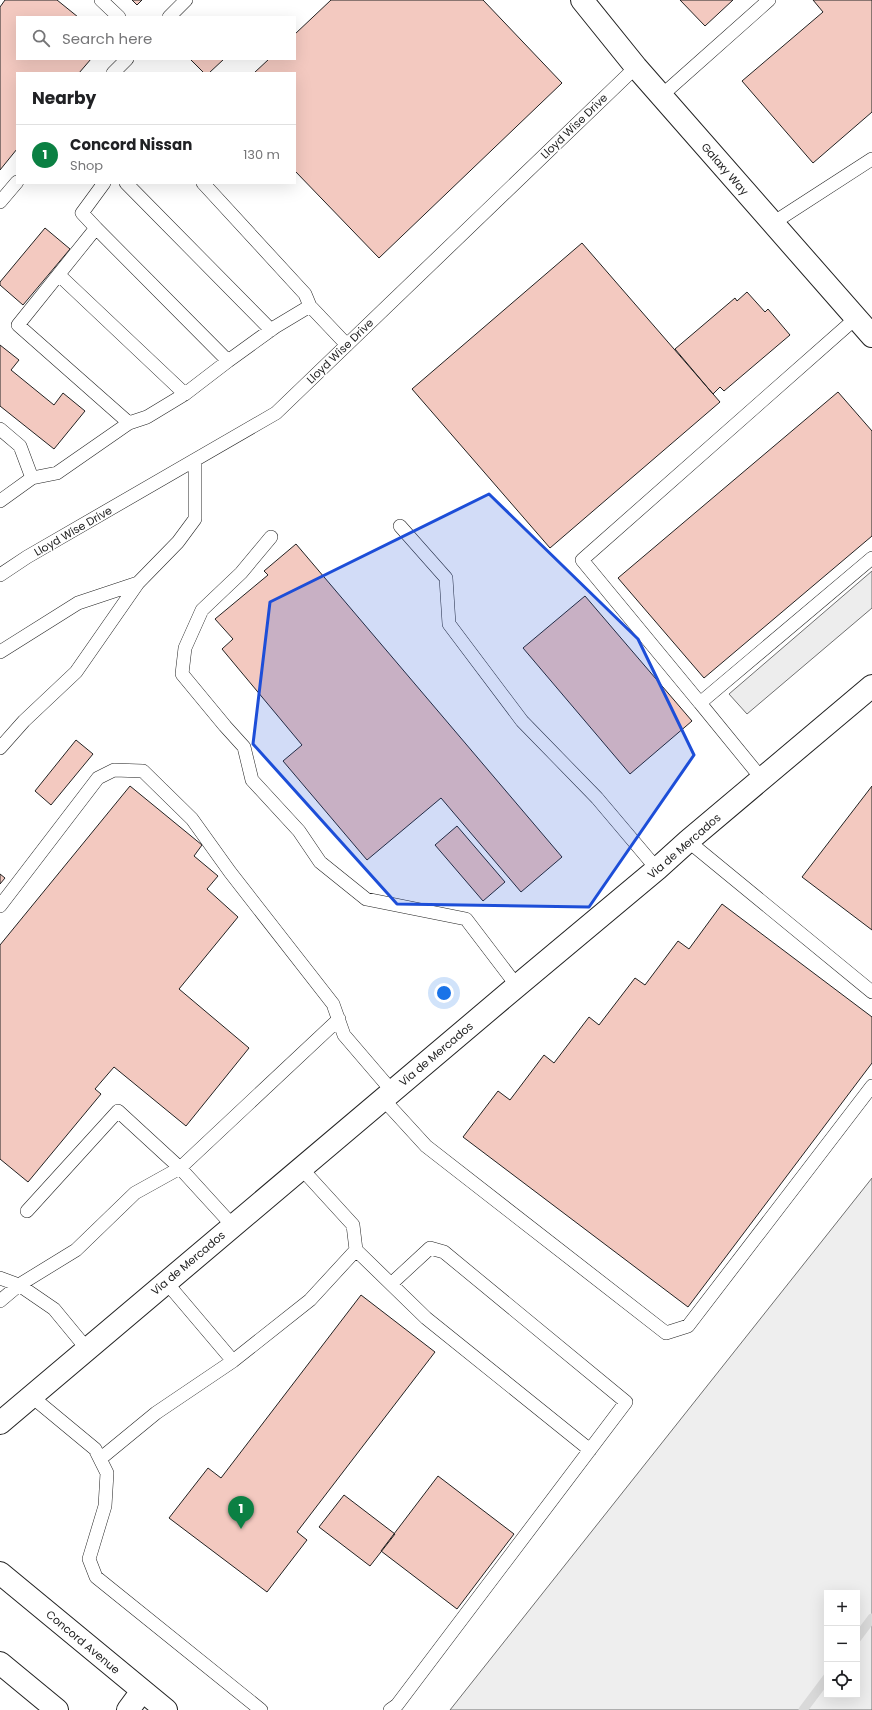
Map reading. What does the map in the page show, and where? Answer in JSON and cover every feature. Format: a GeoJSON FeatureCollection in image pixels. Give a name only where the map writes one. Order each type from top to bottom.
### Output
{"type":"FeatureCollection","features":[{"type":"Feature","properties":{"kind":"street","name":"Galaxy Way"},"geometry":{"type":"LineString","coordinates":[[582,0],[661,96],[872,336]]}},
{"type":"Feature","properties":{"kind":"street","name":"Via de Mercados"},"geometry":{"type":"LineString","coordinates":[[0,1423],[872,686]]}},
{"type":"Feature","properties":{"kind":"street","name":"Concord Avenue"},"geometry":{"type":"LineString","coordinates":[[0,1573],[166,1710]]}},
{"type":"Feature","properties":{"kind":"street"},"geometry":{"type":"LineString","coordinates":[[0,1663],[57,1710]]}},
{"type":"Feature","properties":{"kind":"street"},"geometry":{"type":"LineString","coordinates":[[128,1710],[142,1691]]}},
{"type":"Feature","properties":{"kind":"lane"},"geometry":{"type":"LineString","coordinates":[[101,0],[118,16]]}},
{"type":"Feature","properties":{"kind":"lane"},"geometry":{"type":"LineString","coordinates":[[170,16],[186,0]]}},
{"type":"Feature","properties":{"kind":"lane"},"geometry":{"type":"LineString","coordinates":[[661,96],[769,0]]}},
{"type":"Feature","properties":{"kind":"lane"},"geometry":{"type":"LineString","coordinates":[[113,72],[126,60]]}},
{"type":"Feature","properties":{"kind":"lane","name":"Lloyd Wise Drive"},"geometry":{"type":"LineString","coordinates":[[0,575],[27,557],[276,413],[636,67]]}},
{"type":"Feature","properties":{"kind":"lane"},"geometry":{"type":"LineString","coordinates":[[773,223],[872,159]]}},
{"type":"Feature","properties":{"kind":"lane"},"geometry":{"type":"LineString","coordinates":[[0,202],[16,183]]}},
{"type":"Feature","properties":{"kind":"lane"},"geometry":{"type":"LineString","coordinates":[[103,184],[82,213],[228,360]]}},
{"type":"Feature","properties":{"kind":"lane"},"geometry":{"type":"LineString","coordinates":[[127,184],[270,330]]}},
{"type":"Feature","properties":{"kind":"lane"},"geometry":{"type":"LineString","coordinates":[[204,184],[304,294],[310,306],[346,345]]}},
{"type":"Feature","properties":{"kind":"lane"},"geometry":{"type":"LineString","coordinates":[[96,228],[18,325],[129,423]]}},
{"type":"Feature","properties":{"kind":"lane"},"geometry":{"type":"LineString","coordinates":[[58,275],[185,394]]}},
{"type":"Feature","properties":{"kind":"lane"},"geometry":{"type":"LineString","coordinates":[[0,501],[32,478],[57,473],[129,423],[147,417],[185,394],[228,360],[270,330],[310,306]]}},
{"type":"Feature","properties":{"kind":"lane"},"geometry":{"type":"LineString","coordinates":[[762,779],[582,560],[856,318]]}},
{"type":"Feature","properties":{"kind":"lane"},"geometry":{"type":"LineString","coordinates":[[0,430],[20,446],[32,478]]}},
{"type":"Feature","properties":{"kind":"lane"},"geometry":{"type":"LineString","coordinates":[[0,748],[24,721],[76,672],[138,583],[178,542],[195,519],[195,460]]}},
{"type":"Feature","properties":{"kind":"lane"},"geometry":{"type":"LineString","coordinates":[[400,526],[446,578],[449,624],[522,721],[597,798],[657,869]]}},
{"type":"Feature","properties":{"kind":"lane"},"geometry":{"type":"LineString","coordinates":[[271,538],[241,573],[202,610],[185,648],[182,674],[224,726],[244,747],[252,780],[299,831],[320,862],[366,899],[466,919],[517,986]]}},
{"type":"Feature","properties":{"kind":"lane"},"geometry":{"type":"LineString","coordinates":[[700,703],[872,558]]}},
{"type":"Feature","properties":{"kind":"lane"},"geometry":{"type":"LineString","coordinates":[[0,652],[78,603],[138,583]]}},
{"type":"Feature","properties":{"kind":"lane"},"geometry":{"type":"LineString","coordinates":[[0,906],[98,778],[114,770],[143,771],[192,819],[230,872],[333,1004],[344,1035],[426,1146],[666,1333],[688,1326],[872,1086]]}},
{"type":"Feature","properties":{"kind":"lane"},"geometry":{"type":"LineString","coordinates":[[688,841],[872,992]]}},
{"type":"Feature","properties":{"kind":"lane"},"geometry":{"type":"LineString","coordinates":[[0,1301],[19,1285],[76,1250],[135,1193],[180,1168],[339,1019]]}},
{"type":"Feature","properties":{"kind":"lane"},"geometry":{"type":"LineString","coordinates":[[27,1212],[118,1111],[180,1168],[233,1226]]}},
{"type":"Feature","properties":{"kind":"lane"},"geometry":{"type":"LineString","coordinates":[[301,1168],[353,1225],[356,1250],[390,1284],[426,1318],[590,1450]]}},
{"type":"Feature","properties":{"kind":"lane"},"geometry":{"type":"LineString","coordinates":[[390,1284],[430,1248],[444,1252],[626,1402],[397,1705],[390,1710]]}},
{"type":"Feature","properties":{"kind":"lane"},"geometry":{"type":"LineString","coordinates":[[100,1459],[156,1413],[233,1361],[310,1300],[356,1250]]}},
{"type":"Feature","properties":{"kind":"lane"},"geometry":{"type":"LineString","coordinates":[[0,1278],[19,1285],[54,1309],[87,1349]]}},
{"type":"Feature","properties":{"kind":"lane"},"geometry":{"type":"LineString","coordinates":[[166,1282],[233,1361]]}},
{"type":"Feature","properties":{"kind":"lane"},"geometry":{"type":"LineString","coordinates":[[31,1396],[95,1449],[107,1473],[105,1506],[89,1559],[96,1577],[261,1710]]}},
{"type":"Feature","properties":{"kind":"highlighted area"},"geometry":{"type":"Polygon","coordinates":[[[489,494],[638,639],[694,755],[589,907],[397,904],[253,744],[270,602],[489,494]]]}},
{"type":"Feature","properties":{"kind":"shaded area"},"geometry":{"type":"Polygon","coordinates":[[[872,571],[872,608],[747,714],[729,694],[872,571]]]}},
{"type":"Feature","properties":{"kind":"shaded area"},"geometry":{"type":"Polygon","coordinates":[[[872,1178],[872,1710],[450,1710],[872,1178]]]}},
{"type":"Feature","properties":{"kind":"building"},"geometry":{"type":"Polygon","coordinates":[[[5,0],[57,0],[77,16],[16,16],[16,60],[90,60],[80,72],[16,72],[16,150],[0,170],[0,7],[5,0]]]}},
{"type":"Feature","properties":{"kind":"building"},"geometry":{"type":"Polygon","coordinates":[[[132,0],[142,0],[137,5],[132,0]]]}},
{"type":"Feature","properties":{"kind":"building"},"geometry":{"type":"Polygon","coordinates":[[[331,0],[483,0],[562,83],[379,258],[296,172],[296,72],[255,72],[268,60],[296,60],[296,33],[331,0]]]}},
{"type":"Feature","properties":{"kind":"building"},"geometry":{"type":"Polygon","coordinates":[[[680,0],[733,0],[705,26],[680,0]]]}},
{"type":"Feature","properties":{"kind":"building"},"geometry":{"type":"Polygon","coordinates":[[[813,0],[872,0],[872,112],[813,163],[742,81],[823,12],[813,0]]]}},
{"type":"Feature","properties":{"kind":"building"},"geometry":{"type":"Polygon","coordinates":[[[191,60],[223,60],[210,72],[203,72],[191,60]]]}},
{"type":"Feature","properties":{"kind":"building"},"geometry":{"type":"Polygon","coordinates":[[[45,228],[70,249],[23,305],[0,285],[0,282],[45,228]]]}},
{"type":"Feature","properties":{"kind":"building"},"geometry":{"type":"Polygon","coordinates":[[[582,243],[720,402],[550,548],[412,389],[582,243]]]}},
{"type":"Feature","properties":{"kind":"building"},"geometry":{"type":"Polygon","coordinates":[[[747,292],[765,312],[768,309],[790,335],[724,391],[720,387],[713,394],[675,349],[735,298],[737,301],[747,292]]]}},
{"type":"Feature","properties":{"kind":"building"},"geometry":{"type":"Polygon","coordinates":[[[0,345],[19,360],[11,370],[54,405],[63,393],[85,411],[54,449],[0,406],[0,345]]]}},
{"type":"Feature","properties":{"kind":"building"},"geometry":{"type":"Polygon","coordinates":[[[838,392],[872,431],[872,536],[704,678],[618,578],[838,392]]]}},
{"type":"Feature","properties":{"kind":"building"},"geometry":{"type":"Polygon","coordinates":[[[296,544],[562,857],[521,892],[441,798],[367,860],[283,761],[302,745],[222,649],[233,639],[215,619],[268,575],[264,571],[296,544]]]}},
{"type":"Feature","properties":{"kind":"building"},"geometry":{"type":"Polygon","coordinates":[[[585,596],[692,721],[630,774],[523,648],[585,596]]]}},
{"type":"Feature","properties":{"kind":"building"},"geometry":{"type":"Polygon","coordinates":[[[76,740],[93,754],[51,805],[35,791],[76,740]]]}},
{"type":"Feature","properties":{"kind":"building"},"geometry":{"type":"Polygon","coordinates":[[[130,786],[202,845],[194,856],[218,876],[207,889],[238,917],[179,989],[249,1048],[186,1126],[114,1067],[95,1089],[101,1094],[28,1182],[0,1159],[0,945],[130,786]]]}},
{"type":"Feature","properties":{"kind":"building"},"geometry":{"type":"Polygon","coordinates":[[[872,786],[872,930],[802,877],[872,786]]]}},
{"type":"Feature","properties":{"kind":"building"},"geometry":{"type":"Polygon","coordinates":[[[457,826],[505,882],[483,901],[435,845],[457,826]]]}},
{"type":"Feature","properties":{"kind":"building"},"geometry":{"type":"Polygon","coordinates":[[[0,874],[5,878],[0,884],[0,874]]]}},
{"type":"Feature","properties":{"kind":"building"},"geometry":{"type":"Polygon","coordinates":[[[722,904],[872,1017],[872,1063],[688,1307],[463,1137],[498,1091],[510,1100],[544,1055],[554,1063],[589,1017],[599,1025],[635,978],[645,985],[678,941],[689,949],[722,904]]]}},
{"type":"Feature","properties":{"kind":"building"},"geometry":{"type":"Polygon","coordinates":[[[361,1295],[435,1352],[297,1532],[307,1540],[267,1592],[169,1518],[208,1468],[221,1478],[361,1295]]]}},
{"type":"Feature","properties":{"kind":"building"},"geometry":{"type":"Polygon","coordinates":[[[438,1476],[514,1534],[457,1609],[381,1551],[438,1476]]]}},
{"type":"Feature","properties":{"kind":"building"},"geometry":{"type":"Polygon","coordinates":[[[344,1495],[395,1534],[370,1566],[319,1527],[344,1495]]]}},
{"type":"Feature","properties":{"kind":"waterway"},"geometry":{"type":"LineString","coordinates":[[860,1634],[872,1618]]}},
{"type":"Feature","properties":{"kind":"waterway"},"geometry":{"type":"LineString","coordinates":[[803,1710],[824,1682]]}},
{"type":"Feature","properties":{"kind":"place","name":"Concord Nissan"},"geometry":{"type":"Point","coordinates":[241,1529]}}]}
